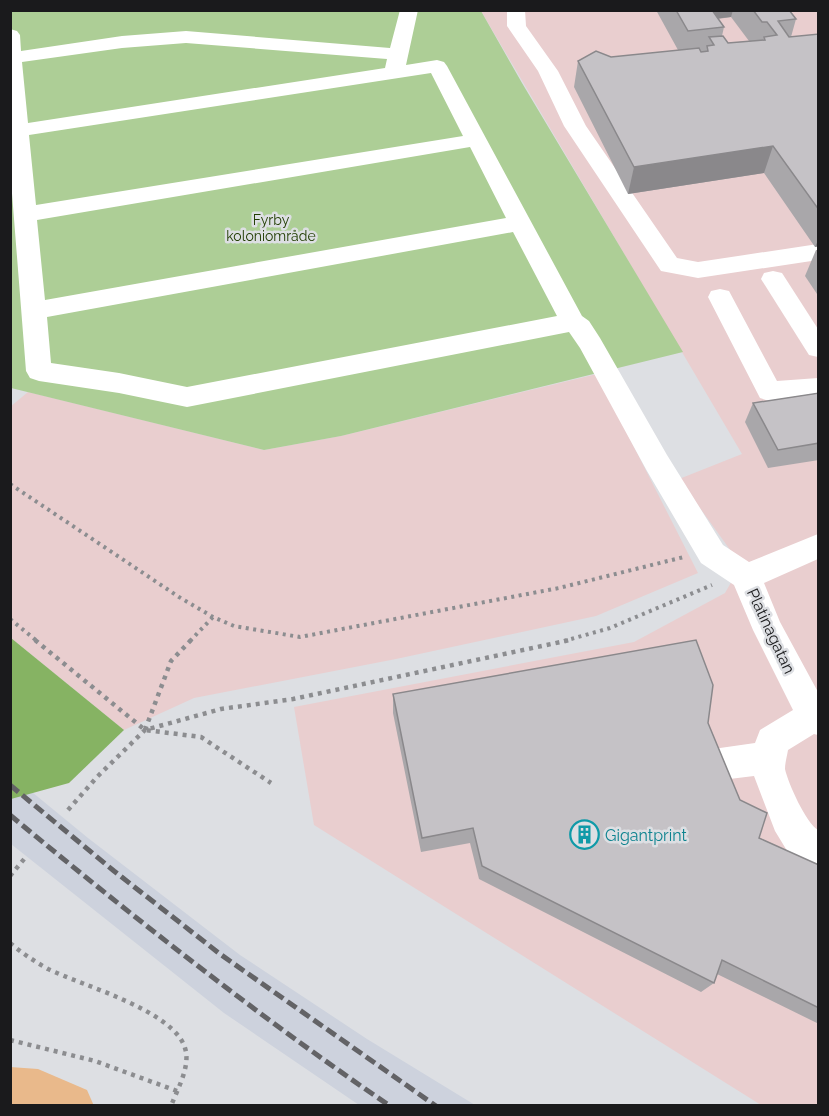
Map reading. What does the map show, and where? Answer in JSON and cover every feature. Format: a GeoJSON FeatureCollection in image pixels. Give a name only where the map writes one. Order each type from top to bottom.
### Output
{"type":"FeatureCollection","features":[{"type":"Feature","properties":{"kind":"main road"},"geometry":{"type":"LineString","coordinates":[[10,1089],[38,1092],[71,1106]]}},
{"type":"Feature","properties":{"kind":"street"},"geometry":{"type":"LineString","coordinates":[[396,63],[409,10]]}},
{"type":"Feature","properties":{"kind":"street"},"geometry":{"type":"LineString","coordinates":[[516,10],[517,26],[548,71],[575,126],[669,265],[698,270],[819,252]]}},
{"type":"Feature","properties":{"kind":"street"},"geometry":{"type":"LineString","coordinates":[[573,322],[187,398],[119,383],[39,371],[27,214],[15,132],[11,50],[186,37],[437,66],[573,322],[580,327],[591,344],[657,463],[712,554],[747,577]]}},
{"type":"Feature","properties":{"kind":"street"},"geometry":{"type":"LineString","coordinates":[[15,132],[396,63]]}},
{"type":"Feature","properties":{"kind":"street"},"geometry":{"type":"LineString","coordinates":[[27,214],[476,140]]}},
{"type":"Feature","properties":{"kind":"street"},"geometry":{"type":"LineString","coordinates":[[34,311],[520,223]]}},
{"type":"Feature","properties":{"kind":"street"},"geometry":{"type":"LineString","coordinates":[[773,279],[819,348]]}},
{"type":"Feature","properties":{"kind":"street"},"geometry":{"type":"LineString","coordinates":[[720,297],[769,391],[819,388]]}},
{"type":"Feature","properties":{"kind":"street","name":"Platinagatan"},"geometry":{"type":"LineString","coordinates":[[816,718],[753,596],[747,577],[819,546]]}},
{"type":"Feature","properties":{"kind":"street"},"geometry":{"type":"LineString","coordinates":[[816,718],[772,741],[768,768],[788,819],[802,841],[819,849]]}},
{"type":"Feature","properties":{"kind":"street"},"geometry":{"type":"LineString","coordinates":[[713,765],[770,757]]}},
{"type":"Feature","properties":{"kind":"path"},"geometry":{"type":"LineString","coordinates":[[10,483],[179,597],[213,617],[234,626],[300,637],[559,588],[685,557],[712,554]]}},
{"type":"Feature","properties":{"kind":"path"},"geometry":{"type":"LineString","coordinates":[[145,730],[221,709],[293,699],[554,644],[610,628],[721,581],[747,577]]}},
{"type":"Feature","properties":{"kind":"path"},"geometry":{"type":"LineString","coordinates":[[68,810],[97,777],[145,730],[171,661],[213,617]]}},
{"type":"Feature","properties":{"kind":"path"},"geometry":{"type":"LineString","coordinates":[[10,619],[145,730],[201,737],[271,783]]}},
{"type":"Feature","properties":{"kind":"path"},"geometry":{"type":"LineString","coordinates":[[10,876],[25,858]]}},
{"type":"Feature","properties":{"kind":"path"},"geometry":{"type":"LineString","coordinates":[[10,943],[35,962],[151,1014],[177,1033],[185,1049],[184,1067],[171,1106]]}},
{"type":"Feature","properties":{"kind":"path"},"geometry":{"type":"LineString","coordinates":[[10,1040],[70,1053],[122,1069],[177,1091]]}},
{"type":"Feature","properties":{"kind":"shaded area"},"geometry":{"type":"Polygon","coordinates":[[[481,11],[818,11],[818,1105],[761,1105],[314,825],[294,707],[634,642],[725,593],[741,565],[679,479],[742,454],[481,11]]]}},
{"type":"Feature","properties":{"kind":"shaded area"},"geometry":{"type":"Polygon","coordinates":[[[597,374],[698,573],[596,616],[396,659],[194,698],[124,730],[11,638],[10,407],[28,392],[264,450],[341,436],[597,374]]]}},
{"type":"Feature","properties":{"kind":"shaded area"},"geometry":{"type":"Polygon","coordinates":[[[10,774],[88,838],[240,955],[367,1039],[475,1105],[359,1105],[224,1013],[11,844],[10,774]]]}},
{"type":"Feature","properties":{"kind":"green space","name":"Fyrby koloniområde"},"geometry":{"type":"Polygon","coordinates":[[[11,11],[481,11],[683,352],[341,436],[264,450],[11,388],[11,11]]]}},
{"type":"Feature","properties":{"kind":"green space"},"geometry":{"type":"Polygon","coordinates":[[[11,638],[124,730],[69,783],[11,799],[11,638]]]}},
{"type":"Feature","properties":{"kind":"building"},"geometry":{"type":"Polygon","coordinates":[[[676,10],[712,10],[724,27],[688,31],[676,10]]]}},
{"type":"Feature","properties":{"kind":"building"},"geometry":{"type":"Polygon","coordinates":[[[753,10],[789,10],[796,19],[778,21],[789,37],[819,34],[819,210],[773,146],[634,167],[578,61],[596,51],[611,57],[699,48],[701,52],[708,51],[707,46],[714,45],[709,37],[723,36],[728,43],[765,40],[764,37],[777,35],[767,22],[762,22],[753,10]]]}},
{"type":"Feature","properties":{"kind":"building"},"geometry":{"type":"Polygon","coordinates":[[[819,393],[819,443],[778,450],[753,403],[819,393]]]}},
{"type":"Feature","properties":{"kind":"building","name":"Gigantprint"},"geometry":{"type":"Polygon","coordinates":[[[696,640],[713,685],[708,723],[740,800],[767,813],[759,838],[819,865],[819,1008],[722,960],[714,983],[482,866],[473,828],[422,838],[393,694],[696,640]]]}},
{"type":"Feature","properties":{"kind":"railway"},"geometry":{"type":"LineString","coordinates":[[10,785],[220,954],[436,1106]]}},
{"type":"Feature","properties":{"kind":"railway"},"geometry":{"type":"LineString","coordinates":[[10,815],[197,965],[292,1037],[390,1106]]}},
{"type":"Feature","properties":{"kind":"place","name":"Gigantprint"},"geometry":{"type":"Point","coordinates":[584,835]}}]}
